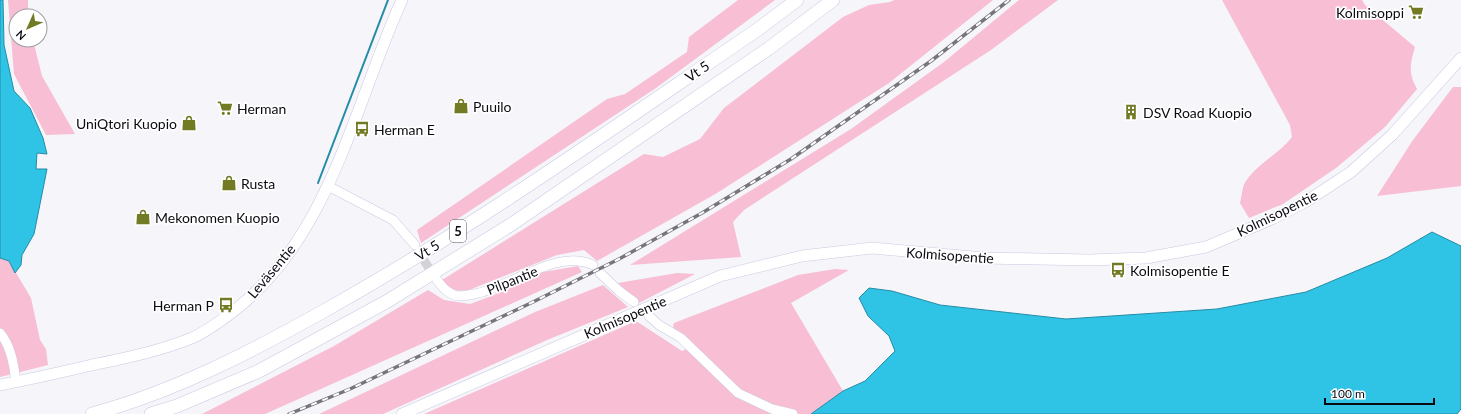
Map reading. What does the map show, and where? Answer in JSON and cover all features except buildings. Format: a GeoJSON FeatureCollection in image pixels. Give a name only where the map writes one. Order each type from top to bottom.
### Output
{"type":"FeatureCollection","features":[{"type":"Feature","properties":{"kind":"highway","name":"Vt 5"},"geometry":{"type":"LineString","coordinates":[[92,414],[169,387],[249,352],[375,283],[503,204],[757,30],[796,0]]}},
{"type":"Feature","properties":{"kind":"highway","name":"Vt 5"},"geometry":{"type":"LineString","coordinates":[[151,414],[177,406],[259,371],[386,302],[512,224],[768,49],[833,0]]}},
{"type":"Feature","properties":{"kind":"main road","name":"Leväsentie"},"geometry":{"type":"LineString","coordinates":[[0,385],[134,356],[168,347],[210,328],[242,305],[274,272],[299,236],[328,186],[402,0]]}},
{"type":"Feature","properties":{"kind":"main road","name":"Kolmisopentie"},"geometry":{"type":"LineString","coordinates":[[402,414],[720,276],[802,256],[872,248],[984,258],[1089,260],[1146,258],[1206,247],[1274,218],[1308,201],[1351,172],[1392,135],[1459,64]]}},
{"type":"Feature","properties":{"kind":"street"},"geometry":{"type":"LineString","coordinates":[[328,186],[393,220],[415,245]]}},
{"type":"Feature","properties":{"kind":"street","name":"Pilpantie"},"geometry":{"type":"LineString","coordinates":[[437,280],[444,289],[460,296],[482,292],[558,262],[585,261],[593,265]]}},
{"type":"Feature","properties":{"kind":"street"},"geometry":{"type":"LineString","coordinates":[[600,273],[619,291],[634,302]]}},
{"type":"Feature","properties":{"kind":"street"},"geometry":{"type":"LineString","coordinates":[[649,316],[659,325],[681,338],[738,393],[772,409],[793,414]]}},
{"type":"Feature","properties":{"kind":"street"},"geometry":{"type":"LineString","coordinates":[[0,332],[5,338],[13,361],[16,382]]}},
{"type":"Feature","properties":{"kind":"shaded area"},"geometry":{"type":"Polygon","coordinates":[[[8,0],[28,0],[28,8],[9,8],[8,0]]]}},
{"type":"Feature","properties":{"kind":"shaded area"},"geometry":{"type":"Polygon","coordinates":[[[738,0],[775,0],[656,88],[421,243],[417,230],[607,99],[625,94],[687,52],[689,37],[738,0]]]}},
{"type":"Feature","properties":{"kind":"shaded area"},"geometry":{"type":"Polygon","coordinates":[[[894,0],[993,0],[889,83],[717,193],[597,261],[584,250],[557,255],[469,290],[454,290],[442,280],[644,154],[663,157],[700,139],[724,108],[843,17],[869,5],[894,0]]]}},
{"type":"Feature","properties":{"kind":"shaded area"},"geometry":{"type":"Polygon","coordinates":[[[1019,0],[1058,0],[991,50],[744,210],[733,222],[741,257],[630,265],[851,129],[944,62],[1019,0]]]}},
{"type":"Feature","properties":{"kind":"shaded area"},"geometry":{"type":"Polygon","coordinates":[[[1222,0],[1362,0],[1365,5],[1415,47],[1411,73],[1417,89],[1385,127],[1336,168],[1283,204],[1249,218],[1240,203],[1245,183],[1256,169],[1281,149],[1292,137],[1290,125],[1222,0]]]}},
{"type":"Feature","properties":{"kind":"shaded area"},"geometry":{"type":"Polygon","coordinates":[[[12,48],[35,48],[42,76],[75,134],[46,135],[14,74],[12,48]]]}},
{"type":"Feature","properties":{"kind":"shaded area"},"geometry":{"type":"Polygon","coordinates":[[[1453,87],[1461,87],[1461,186],[1377,196],[1413,140],[1453,87]]]}},
{"type":"Feature","properties":{"kind":"shaded area"},"geometry":{"type":"Polygon","coordinates":[[[0,258],[9,261],[31,298],[40,340],[46,349],[48,365],[0,377],[0,258]]]}},
{"type":"Feature","properties":{"kind":"shaded area"},"geometry":{"type":"Polygon","coordinates":[[[578,266],[582,272],[265,414],[202,414],[334,346],[428,290],[444,300],[470,304],[494,295],[543,272],[578,266]]]}},
{"type":"Feature","properties":{"kind":"shaded area"},"geometry":{"type":"Polygon","coordinates":[[[835,269],[849,270],[791,303],[843,391],[811,414],[424,414],[636,321],[682,351],[694,345],[673,327],[674,323],[798,275],[835,269]]]}},
{"type":"Feature","properties":{"kind":"shaded area"},"geometry":{"type":"Polygon","coordinates":[[[677,273],[695,274],[639,303],[618,283],[677,273]]]}},
{"type":"Feature","properties":{"kind":"shaded area"},"geometry":{"type":"Polygon","coordinates":[[[603,285],[628,307],[547,340],[383,414],[319,414],[535,312],[603,285]]]}},
{"type":"Feature","properties":{"kind":"water"},"geometry":{"type":"Polygon","coordinates":[[[0,0],[3,0],[4,45],[14,91],[30,108],[43,138],[47,154],[37,153],[36,169],[47,169],[34,234],[22,255],[21,265],[15,273],[9,261],[0,258],[0,0]]]}},
{"type":"Feature","properties":{"kind":"water"},"geometry":{"type":"Polygon","coordinates":[[[1432,232],[1461,246],[1461,409],[1457,414],[811,414],[843,391],[865,381],[895,351],[889,336],[868,316],[859,298],[869,288],[892,291],[940,305],[1066,319],[1217,309],[1306,292],[1387,258],[1432,232]]]}},
{"type":"Feature","properties":{"kind":"waterway"},"geometry":{"type":"LineString","coordinates":[[318,183],[388,0]]}},
{"type":"Feature","properties":{"kind":"tunnel"},"geometry":{"type":"LineString","coordinates":[[417,249],[435,278]]}},
{"type":"Feature","properties":{"kind":"railway"},"geometry":{"type":"LineString","coordinates":[[289,414],[350,389],[533,302],[619,259],[702,213],[791,159],[931,61],[1009,0]]}},
{"type":"Feature","properties":{"kind":"place","name":"Kolmisoppi"},"geometry":{"type":"Point","coordinates":[1416,12]}},
{"type":"Feature","properties":{"kind":"place","name":"Puuilo"},"geometry":{"type":"Point","coordinates":[461,106]}},
{"type":"Feature","properties":{"kind":"place","name":"Herman"},"geometry":{"type":"Point","coordinates":[225,108]}},
{"type":"Feature","properties":{"kind":"place","name":"DSV Road Kuopio"},"geometry":{"type":"Point","coordinates":[1131,112]}},
{"type":"Feature","properties":{"kind":"place","name":"UniQtori Kuopio"},"geometry":{"type":"Point","coordinates":[189,123]}},
{"type":"Feature","properties":{"kind":"place","name":"Herman E"},"geometry":{"type":"Point","coordinates":[362,129]}},
{"type":"Feature","properties":{"kind":"place","name":"Rusta"},"geometry":{"type":"Point","coordinates":[229,183]}},
{"type":"Feature","properties":{"kind":"place","name":"Mekonomen Kuopio"},"geometry":{"type":"Point","coordinates":[143,217]}},
{"type":"Feature","properties":{"kind":"place","name":"Kolmisopentie E"},"geometry":{"type":"Point","coordinates":[1118,270]}},
{"type":"Feature","properties":{"kind":"place","name":"Herman P"},"geometry":{"type":"Point","coordinates":[226,305]}}]}
